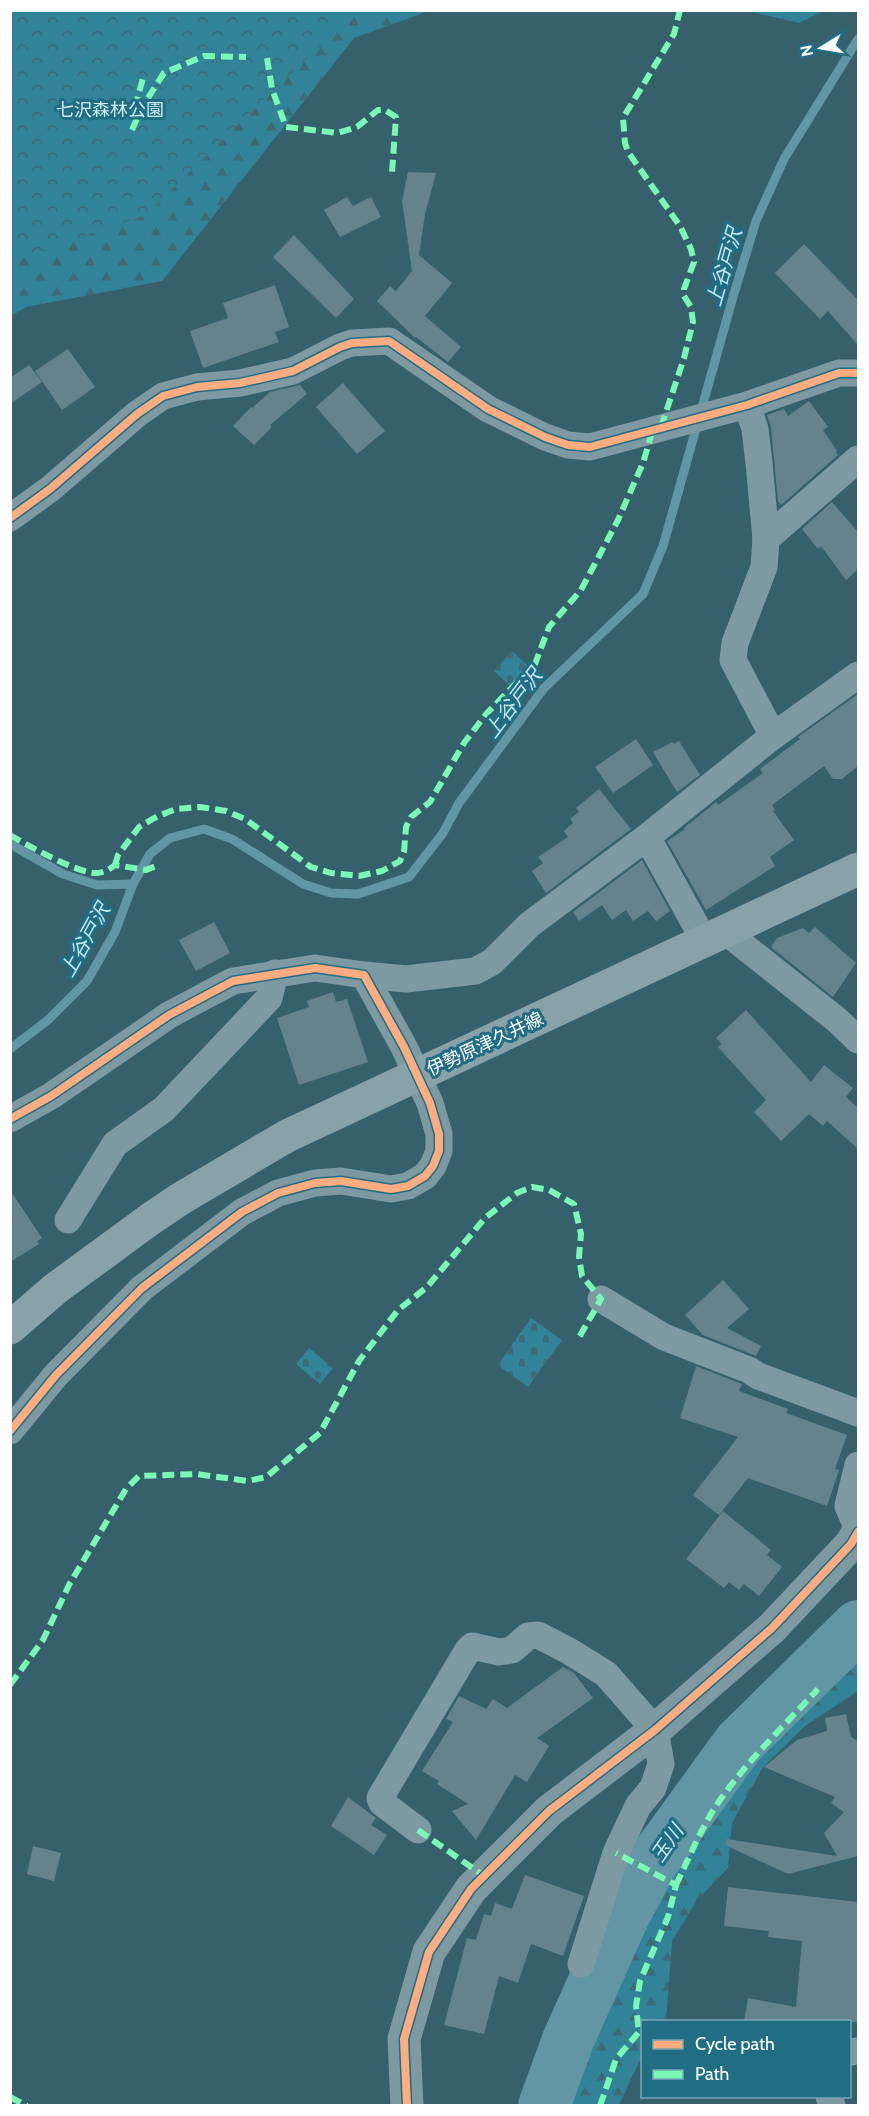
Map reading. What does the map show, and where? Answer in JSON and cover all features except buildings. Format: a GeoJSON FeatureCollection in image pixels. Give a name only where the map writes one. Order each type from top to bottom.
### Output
{"type":"FeatureCollection","features":[{"type":"Feature","properties":{"kind":"main road","name":"伊勢原津久井線"},"geometry":{"type":"LineString","coordinates":[[10,1328],[90,1262],[180,1199],[288,1136],[858,869]]}},
{"type":"Feature","properties":{"kind":"street"},"geometry":{"type":"LineString","coordinates":[[10,518],[50,489],[137,414],[163,396],[197,387],[240,383],[293,371],[352,343],[389,341],[488,409],[545,437],[568,445],[590,447],[735,408],[839,373],[858,374]]}},
{"type":"Feature","properties":{"kind":"street"},"geometry":{"type":"LineString","coordinates":[[735,408],[755,429],[766,539],[764,567],[735,643],[733,660],[772,736]]}},
{"type":"Feature","properties":{"kind":"street"},"geometry":{"type":"LineString","coordinates":[[766,539],[858,459]]}},
{"type":"Feature","properties":{"kind":"street"},"geometry":{"type":"LineString","coordinates":[[10,1119],[51,1096],[169,1015],[195,999],[233,981],[315,968],[406,979],[475,971],[492,962],[529,925],[647,837],[772,736],[858,675]]}},
{"type":"Feature","properties":{"kind":"street"},"geometry":{"type":"LineString","coordinates":[[647,837],[715,937],[837,1020],[858,1040]]}},
{"type":"Feature","properties":{"kind":"street"},"geometry":{"type":"LineString","coordinates":[[68,1220],[115,1144],[164,1109],[269,998],[275,973]]}},
{"type":"Feature","properties":{"kind":"street"},"geometry":{"type":"LineString","coordinates":[[10,1431],[56,1375],[142,1288],[242,1212],[278,1192],[315,1183],[341,1181],[391,1189],[408,1186],[425,1176],[433,1166],[439,1151],[439,1134],[430,1103],[418,1076],[363,975]]}},
{"type":"Feature","properties":{"kind":"street"},"geometry":{"type":"LineString","coordinates":[[601,1299],[664,1336],[749,1370],[758,1376],[858,1413]]}},
{"type":"Feature","properties":{"kind":"street"},"geometry":{"type":"LineString","coordinates":[[407,2106],[404,2039],[429,1953],[471,1890],[549,1810],[655,1730],[772,1628],[851,1544],[858,1531],[848,1506],[858,1465]]}},
{"type":"Feature","properties":{"kind":"street"},"geometry":{"type":"LineString","coordinates":[[418,1830],[382,1803],[380,1798],[472,1646],[499,1652],[512,1650],[528,1636],[538,1635],[570,1651],[606,1674],[655,1730],[661,1764],[653,1788],[638,1806],[616,1853],[581,1964]]}},
{"type":"Feature","properties":{"kind":"green space"},"geometry":{"type":"Polygon","coordinates":[[[823,10],[799,23],[748,11],[823,10]]]}},
{"type":"Feature","properties":{"kind":"green space","name":"七沢森林公園"},"geometry":{"type":"Polygon","coordinates":[[[10,11],[362,11],[350,17],[144,216],[11,261],[10,11]]]}},
{"type":"Feature","properties":{"kind":"green space","name":"七沢森林公園"},"geometry":{"type":"Polygon","coordinates":[[[11,11],[429,11],[354,38],[162,281],[26,307],[11,316],[11,11]]]}},
{"type":"Feature","properties":{"kind":"green space"},"geometry":{"type":"Polygon","coordinates":[[[512,651],[528,666],[510,686],[494,671],[512,651]]]}},
{"type":"Feature","properties":{"kind":"green space"},"geometry":{"type":"Polygon","coordinates":[[[531,1318],[562,1340],[528,1387],[498,1365],[531,1318]]]}},
{"type":"Feature","properties":{"kind":"green space"},"geometry":{"type":"Polygon","coordinates":[[[309,1348],[333,1368],[320,1384],[296,1364],[309,1348]]]}},
{"type":"Feature","properties":{"kind":"green space"},"geometry":{"type":"Polygon","coordinates":[[[858,1637],[858,1691],[805,1726],[763,1767],[732,1823],[728,1868],[697,1900],[672,1941],[666,2020],[641,2020],[641,2061],[619,2105],[555,2106],[579,2075],[596,2018],[581,1986],[604,1929],[618,1902],[635,1875],[666,1870],[694,1845],[737,1762],[858,1637]]]}},
{"type":"Feature","properties":{"kind":"waterway","name":"上谷戸沢"},"geometry":{"type":"LineString","coordinates":[[10,1049],[48,1020],[87,981],[115,932],[133,884],[150,854],[170,838],[204,829],[232,839],[303,884],[331,893],[358,894],[409,877],[443,833],[459,803],[544,688],[643,594],[663,546],[756,221],[784,159],[858,39]]}},
{"type":"Feature","properties":{"kind":"waterway"},"geometry":{"type":"LineString","coordinates":[[10,844],[63,874],[97,885],[133,884]]}},
{"type":"Feature","properties":{"kind":"waterway","name":"玉川"},"geometry":{"type":"LineString","coordinates":[[544,2106],[568,2040],[623,1917],[651,1864],[739,1743],[858,1626]]}},
{"type":"Feature","properties":{"kind":"marked path"},"geometry":{"type":"LineString","coordinates":[[661,427],[684,358],[693,322],[691,307],[684,296],[684,289],[694,262],[691,249],[680,226],[628,152],[623,118],[674,34],[680,10]]}},
{"type":"Feature","properties":{"kind":"marked path"},"geometry":{"type":"LineString","coordinates":[[132,130],[142,107],[164,73],[204,56],[246,57]]}},
{"type":"Feature","properties":{"kind":"marked path"},"geometry":{"type":"LineString","coordinates":[[267,58],[272,89],[286,127],[338,133],[357,127],[378,110],[385,110],[396,117],[392,173]]}},
{"type":"Feature","properties":{"kind":"marked path"},"geometry":{"type":"LineString","coordinates":[[142,107],[137,100],[143,78]]}},
{"type":"Feature","properties":{"kind":"marked path"},"geometry":{"type":"LineString","coordinates":[[115,865],[118,855],[139,827],[176,809],[200,807],[226,811],[245,819],[311,867],[331,873],[359,876],[382,871],[400,861],[404,852],[406,827],[411,817],[430,802],[464,743],[487,713],[535,664],[549,627],[581,590],[618,520],[643,463],[653,429]]}},
{"type":"Feature","properties":{"kind":"marked path"},"geometry":{"type":"LineString","coordinates":[[10,835],[54,858],[90,872],[103,872],[115,865],[146,870],[156,866]]}},
{"type":"Feature","properties":{"kind":"marked path"},"geometry":{"type":"LineString","coordinates":[[10,1685],[43,1640],[69,1585],[126,1489],[139,1476],[196,1474],[248,1481],[266,1477],[320,1433],[359,1361],[398,1310],[427,1287],[485,1218],[517,1193],[532,1187],[549,1190],[574,1204],[581,1234],[579,1257],[582,1276],[601,1299],[577,1341]]}},
{"type":"Feature","properties":{"kind":"marked path"},"geometry":{"type":"LineString","coordinates":[[676,1885],[718,1803],[753,1759],[818,1689]]}},
{"type":"Feature","properties":{"kind":"marked path"},"geometry":{"type":"LineString","coordinates":[[418,1830],[484,1876]]}},
{"type":"Feature","properties":{"kind":"marked path"},"geometry":{"type":"LineString","coordinates":[[600,2106],[616,2059],[639,2032],[636,2006],[640,1981],[668,1917],[676,1885],[616,1853]]}},
{"type":"Feature","properties":{"kind":"marked path"},"geometry":{"type":"LineString","coordinates":[[10,2097],[27,2106]]}},
{"type":"Feature","properties":{"kind":"cycle path"},"geometry":{"type":"LineString","coordinates":[[10,518],[50,489],[137,414],[163,396],[197,387],[240,383],[293,371],[352,343],[389,341],[488,409],[545,437],[568,445],[590,447],[747,405],[839,373],[858,373]]}},
{"type":"Feature","properties":{"kind":"cycle path"},"geometry":{"type":"LineString","coordinates":[[10,1119],[51,1096],[169,1015],[233,981],[315,968],[364,975],[404,1047],[430,1103],[439,1134],[439,1151],[433,1166],[425,1176],[408,1186],[391,1189],[341,1181],[315,1183],[278,1193],[242,1212],[142,1288],[56,1375],[10,1431]]}},
{"type":"Feature","properties":{"kind":"cycle path"},"geometry":{"type":"LineString","coordinates":[[407,2106],[404,2039],[429,1952],[471,1889],[549,1811],[655,1730],[772,1628],[851,1544],[858,1532]]}}]}
